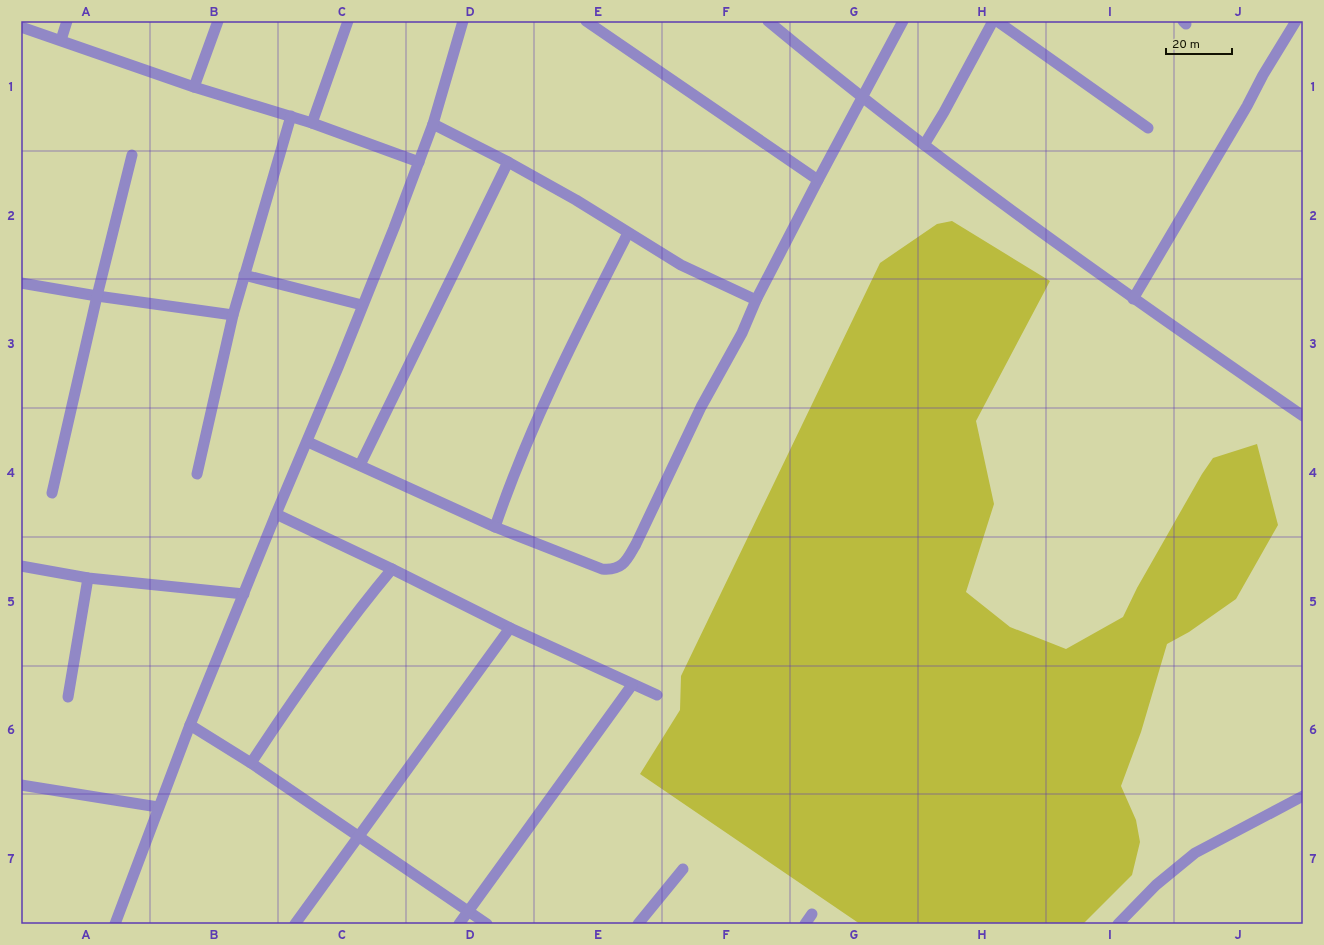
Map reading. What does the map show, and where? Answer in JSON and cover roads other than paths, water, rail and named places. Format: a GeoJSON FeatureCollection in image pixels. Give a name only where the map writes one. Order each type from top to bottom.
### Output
{"type":"FeatureCollection","features":[{"type":"Feature","properties":{"kind":"street"},"geometry":{"type":"LineString","coordinates":[[61,40],[67,21]]}},
{"type":"Feature","properties":{"kind":"street"},"geometry":{"type":"LineString","coordinates":[[194,87],[218,21]]}},
{"type":"Feature","properties":{"kind":"street"},"geometry":{"type":"LineString","coordinates":[[312,123],[348,21]]}},
{"type":"Feature","properties":{"kind":"street"},"geometry":{"type":"LineString","coordinates":[[115,924],[190,725],[276,514],[308,442],[419,162],[433,124],[463,21]]}},
{"type":"Feature","properties":{"kind":"street"},"geometry":{"type":"LineString","coordinates":[[586,21],[818,180]]}},
{"type":"Feature","properties":{"kind":"street"},"geometry":{"type":"LineString","coordinates":[[768,21],[863,99],[970,182],[1133,299],[1303,416]]}},
{"type":"Feature","properties":{"kind":"street"},"geometry":{"type":"LineString","coordinates":[[308,442],[495,527],[602,569],[613,570],[623,565],[636,544],[654,502],[701,407],[742,333],[756,300],[903,21]]}},
{"type":"Feature","properties":{"kind":"street"},"geometry":{"type":"LineString","coordinates":[[924,145],[944,112],[993,21]]}},
{"type":"Feature","properties":{"kind":"street"},"geometry":{"type":"LineString","coordinates":[[997,21],[1148,128]]}},
{"type":"Feature","properties":{"kind":"street"},"geometry":{"type":"LineString","coordinates":[[1133,299],[1296,21]]}},
{"type":"Feature","properties":{"kind":"street"},"geometry":{"type":"LineString","coordinates":[[21,27],[194,87],[312,123],[419,162]]}},
{"type":"Feature","properties":{"kind":"street"},"geometry":{"type":"LineString","coordinates":[[198,474],[233,315],[291,116]]}},
{"type":"Feature","properties":{"kind":"street"},"geometry":{"type":"LineString","coordinates":[[433,124],[508,162],[576,200],[681,266],[756,300]]}},
{"type":"Feature","properties":{"kind":"street"},"geometry":{"type":"LineString","coordinates":[[52,493],[96,296],[132,154]]}},
{"type":"Feature","properties":{"kind":"street"},"geometry":{"type":"LineString","coordinates":[[360,465],[508,162]]}},
{"type":"Feature","properties":{"kind":"street"},"geometry":{"type":"LineString","coordinates":[[495,527],[517,465],[545,399],[628,233]]}},
{"type":"Feature","properties":{"kind":"street"},"geometry":{"type":"LineString","coordinates":[[244,275],[362,305]]}},
{"type":"Feature","properties":{"kind":"street"},"geometry":{"type":"LineString","coordinates":[[21,283],[96,296],[233,315]]}},
{"type":"Feature","properties":{"kind":"street"},"geometry":{"type":"LineString","coordinates":[[276,514],[392,569],[510,628],[632,685],[657,695]]}},
{"type":"Feature","properties":{"kind":"street"},"geometry":{"type":"LineString","coordinates":[[21,566],[88,578],[244,594]]}},
{"type":"Feature","properties":{"kind":"street"},"geometry":{"type":"LineString","coordinates":[[251,764],[324,655],[358,609],[392,569]]}},
{"type":"Feature","properties":{"kind":"street"},"geometry":{"type":"LineString","coordinates":[[68,697],[88,578]]}},
{"type":"Feature","properties":{"kind":"street"},"geometry":{"type":"LineString","coordinates":[[295,924],[510,628]]}},
{"type":"Feature","properties":{"kind":"street"},"geometry":{"type":"LineString","coordinates":[[459,924],[632,685]]}},
{"type":"Feature","properties":{"kind":"street"},"geometry":{"type":"LineString","coordinates":[[190,725],[251,764],[487,924]]}},
{"type":"Feature","properties":{"kind":"street"},"geometry":{"type":"LineString","coordinates":[[21,785],[158,807]]}},
{"type":"Feature","properties":{"kind":"street"},"geometry":{"type":"LineString","coordinates":[[1118,924],[1156,885],[1195,853],[1303,796]]}},
{"type":"Feature","properties":{"kind":"street"},"geometry":{"type":"LineString","coordinates":[[638,924],[683,869]]}},
{"type":"Feature","properties":{"kind":"street"},"geometry":{"type":"LineString","coordinates":[[805,924],[812,914]]}}]}
